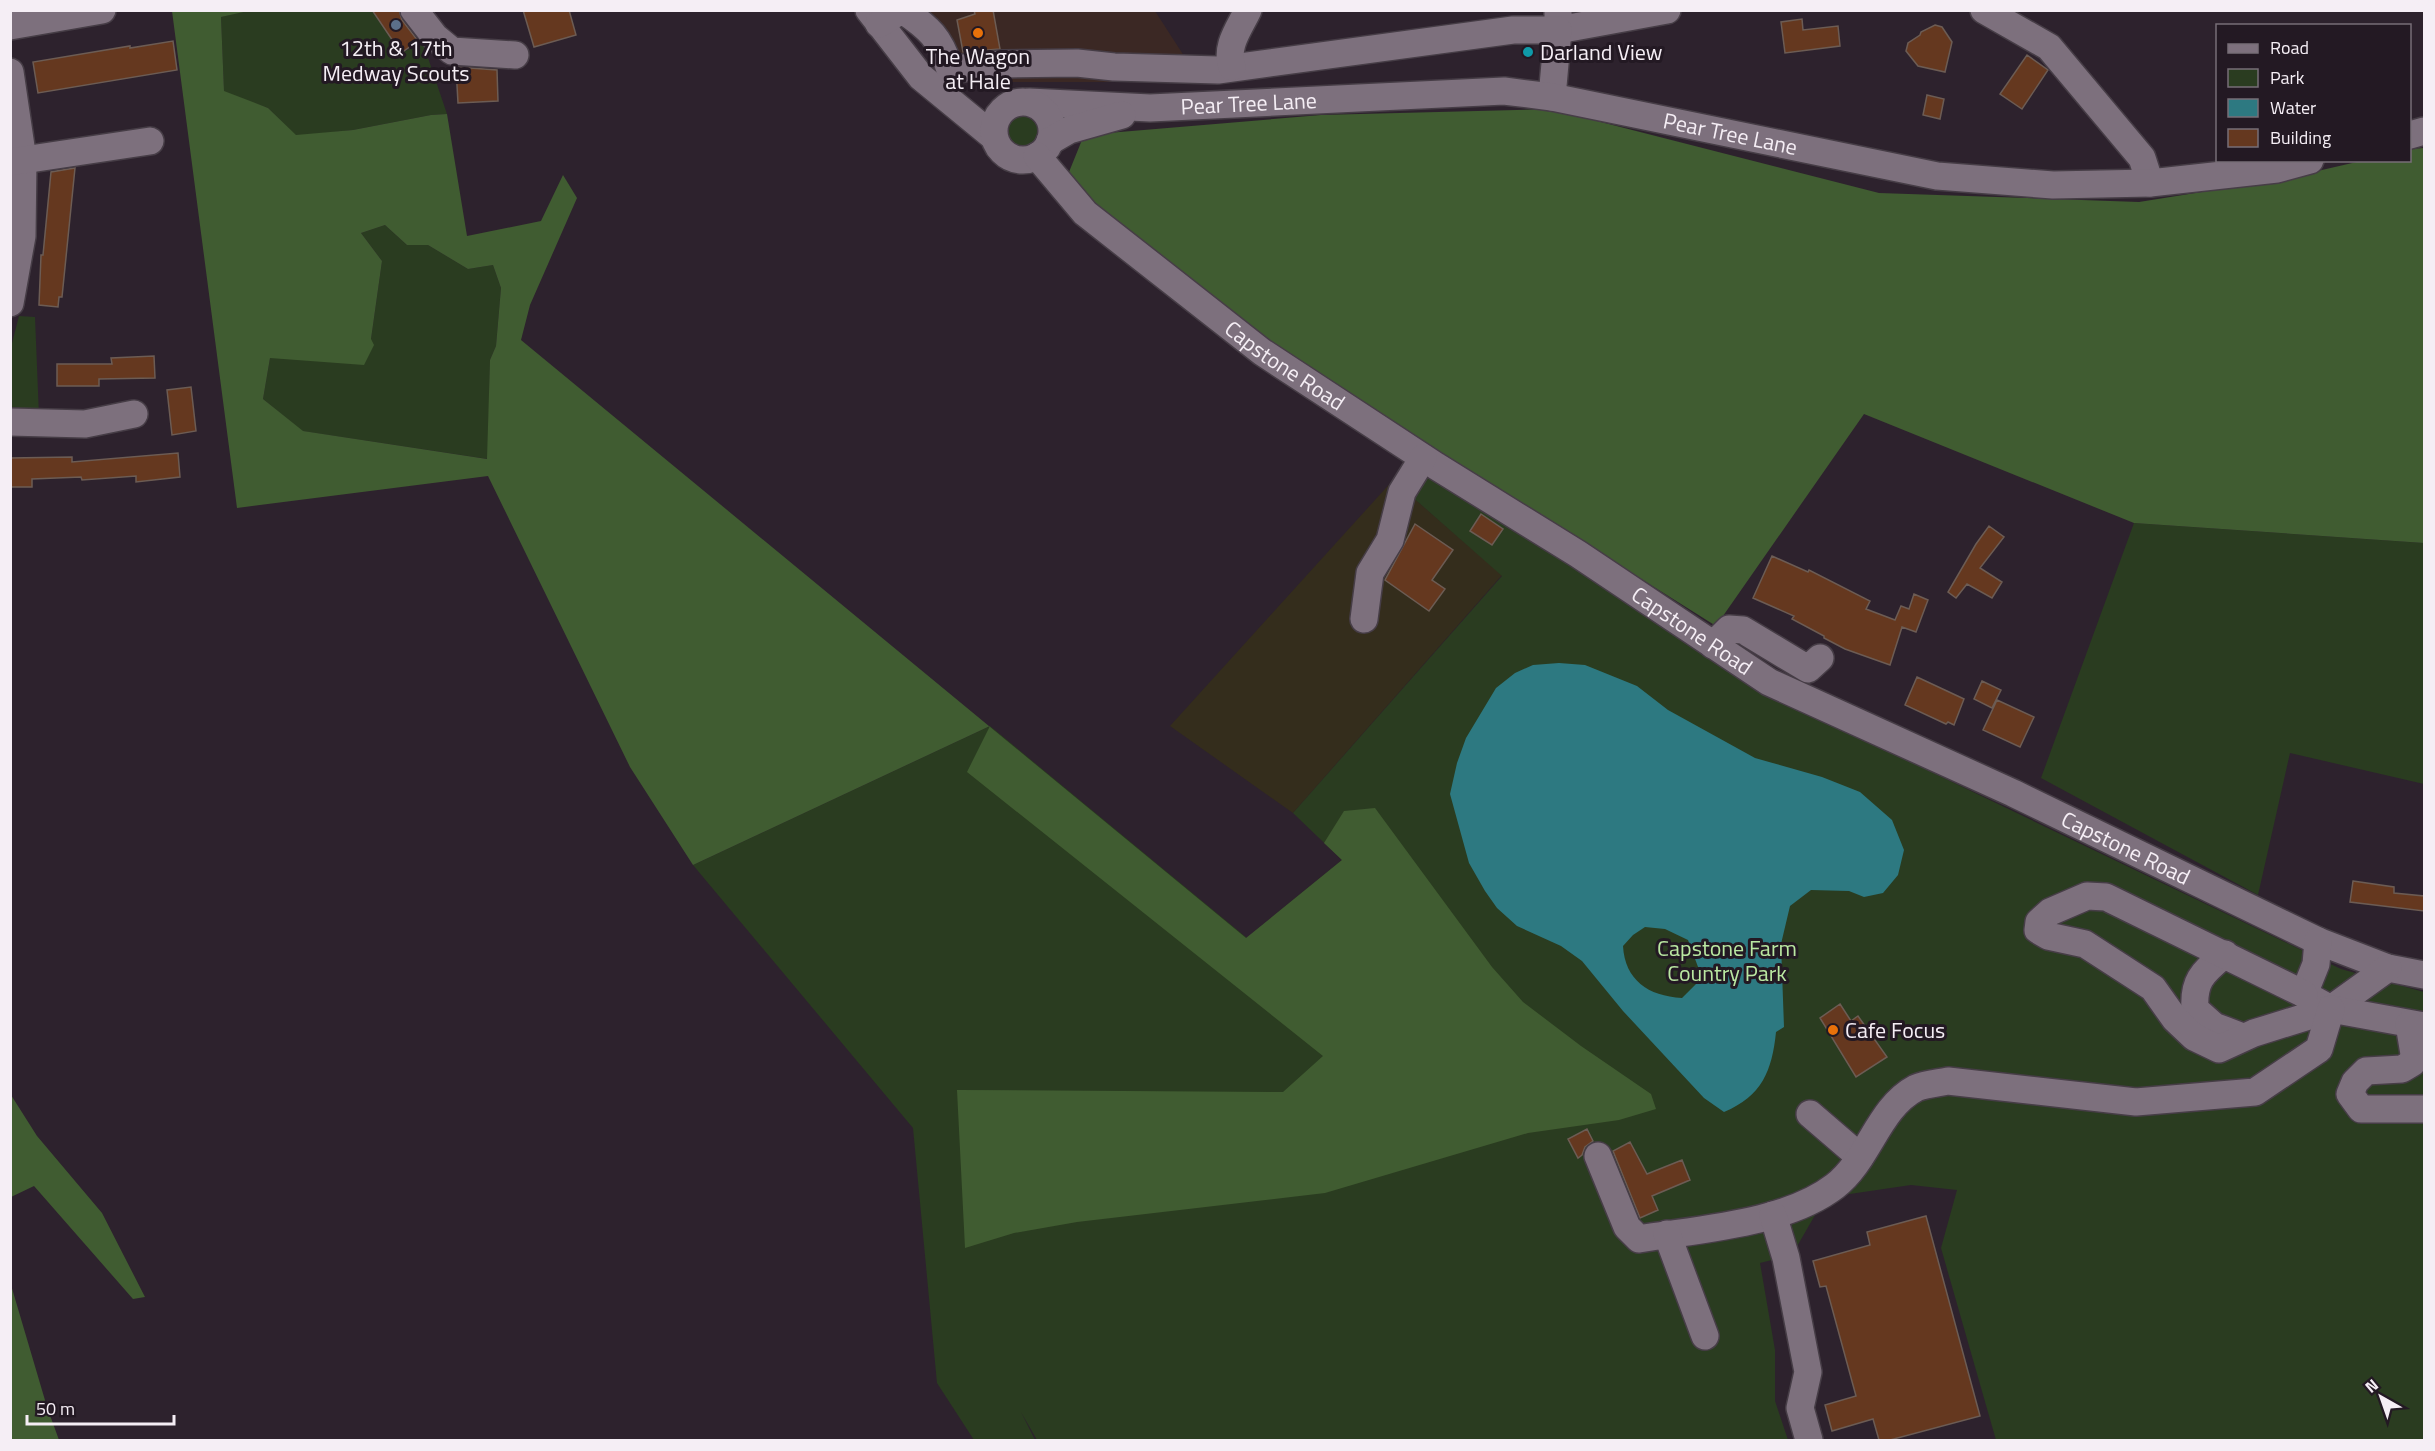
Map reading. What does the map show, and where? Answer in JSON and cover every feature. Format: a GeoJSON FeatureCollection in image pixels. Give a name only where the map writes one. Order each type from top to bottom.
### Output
{"type":"FeatureCollection","features":[{"type":"Feature","properties":{"kind":"street"},"geometry":{"type":"LineString","coordinates":[[10,26],[102,10]]}},
{"type":"Feature","properties":{"kind":"street"},"geometry":{"type":"LineString","coordinates":[[414,10],[435,37],[452,51],[515,55]]}},
{"type":"Feature","properties":{"kind":"street"},"geometry":{"type":"LineString","coordinates":[[1232,67],[1229,57],[1230,47],[1248,10]]}},
{"type":"Feature","properties":{"kind":"street"},"geometry":{"type":"LineString","coordinates":[[933,88],[993,105],[1038,106],[1050,121],[1043,148],[1020,160],[1003,152],[994,137],[933,88],[908,63],[874,17],[904,11],[931,29],[944,51],[949,67],[955,69],[1003,64],[1077,63],[1114,67],[1195,69],[1232,67],[1513,30],[1558,20],[1668,10]]}},
{"type":"Feature","properties":{"kind":"street"},"geometry":{"type":"LineString","coordinates":[[1984,10],[2049,47],[2142,158],[2150,183]]}},
{"type":"Feature","properties":{"kind":"street"},"geometry":{"type":"LineString","coordinates":[[1552,97],[1558,20]]}},
{"type":"Feature","properties":{"kind":"street"},"geometry":{"type":"LineString","coordinates":[[10,72],[22,236],[10,303]]}},
{"type":"Feature","properties":{"kind":"street","name":"Pear Tree Lane"},"geometry":{"type":"LineString","coordinates":[[1019,104],[1150,108],[1504,91],[1552,97],[1937,176],[2053,185],[2150,183],[2277,169],[2303,162]]}},
{"type":"Feature","properties":{"kind":"street"},"geometry":{"type":"LineString","coordinates":[[994,137],[996,119],[1019,104]]}},
{"type":"Feature","properties":{"kind":"street","name":"Pear Tree Lane"},"geometry":{"type":"LineString","coordinates":[[1043,148],[1070,130],[1094,121],[1150,108]]}},
{"type":"Feature","properties":{"kind":"street"},"geometry":{"type":"LineString","coordinates":[[17,161],[150,141]]}},
{"type":"Feature","properties":{"kind":"street","name":"Capstone Road"},"geometry":{"type":"LineString","coordinates":[[1043,148],[1085,213],[1262,352],[1423,458],[1578,554],[1769,682],[2013,793],[2318,941],[2388,968],[2424,975]]}},
{"type":"Feature","properties":{"kind":"street"},"geometry":{"type":"LineString","coordinates":[[10,422],[85,424],[134,414]]}},
{"type":"Feature","properties":{"kind":"street"},"geometry":{"type":"LineString","coordinates":[[1364,619],[1370,573],[1390,540],[1402,492],[1423,458]]}},
{"type":"Feature","properties":{"kind":"street"},"geometry":{"type":"LineString","coordinates":[[1713,645],[1729,629],[1743,630],[1808,669],[1820,658]]}},
{"type":"Feature","properties":{"kind":"street"},"geometry":{"type":"LineString","coordinates":[[2388,968],[2331,1009],[2243,1037],[2219,1049],[2194,1037],[2175,1019],[2154,988],[2085,944],[2048,936],[2038,930],[2039,922],[2050,912],[2087,896],[2106,897],[2225,954],[2331,1009],[2417,1025],[2415,1054],[2412,1063],[2402,1069],[2366,1071],[2355,1082],[2350,1094],[2361,1109],[2424,1109]]}},
{"type":"Feature","properties":{"kind":"street"},"geometry":{"type":"LineString","coordinates":[[2304,994],[2316,964],[2318,941]]}},
{"type":"Feature","properties":{"kind":"street"},"geometry":{"type":"LineString","coordinates":[[2225,954],[2204,972],[2194,990],[2195,1009],[2214,1026],[2243,1037]]}},
{"type":"Feature","properties":{"kind":"street"},"geometry":{"type":"LineString","coordinates":[[1598,1156],[1627,1227],[1639,1239],[1773,1215],[1812,1200],[1836,1185],[1860,1157],[1894,1107],[1917,1088],[1948,1081],[2136,1102],[2256,1092],[2319,1049],[2331,1009]]}},
{"type":"Feature","properties":{"kind":"street"},"geometry":{"type":"LineString","coordinates":[[1810,1114],[1860,1157]]}},
{"type":"Feature","properties":{"kind":"street"},"geometry":{"type":"LineString","coordinates":[[1773,1215],[1786,1258],[1808,1372],[1800,1408],[1809,1440]]}},
{"type":"Feature","properties":{"kind":"street"},"geometry":{"type":"LineString","coordinates":[[1667,1234],[1706,1336]]}},
{"type":"Feature","properties":{"kind":"shaded area"},"geometry":{"type":"Polygon","coordinates":[[[894,11],[1155,11],[1186,59],[1172,82],[963,82],[894,11]]]}},
{"type":"Feature","properties":{"kind":"shaded area"},"geometry":{"type":"Polygon","coordinates":[[[1414,457],[1409,494],[1502,575],[1293,813],[1170,726],[1414,457]]]}},
{"type":"Feature","properties":{"kind":"green space"},"geometry":{"type":"Polygon","coordinates":[[[248,10],[372,11],[401,53],[423,43],[447,114],[353,130],[296,136],[268,108],[224,92],[221,17],[248,10]]]}},
{"type":"Feature","properties":{"kind":"green space"},"geometry":{"type":"Polygon","coordinates":[[[172,11],[248,11],[221,17],[224,91],[268,108],[296,135],[353,130],[447,114],[467,236],[541,221],[563,175],[577,198],[530,305],[521,340],[989,726],[693,865],[630,767],[488,476],[237,508],[172,11]],[[385,225],[361,233],[382,261],[371,339],[374,345],[364,365],[270,358],[263,399],[303,431],[487,459],[490,360],[496,346],[501,288],[493,265],[468,269],[428,245],[407,245],[385,225]]]}},
{"type":"Feature","properties":{"kind":"green space"},"geometry":{"type":"Polygon","coordinates":[[[1550,109],[1879,193],[2139,202],[2283,179],[2357,162],[2411,162],[2411,149],[2424,148],[2424,543],[2134,523],[1864,414],[1716,626],[1312,372],[1103,219],[1069,172],[1084,135],[1321,115],[1550,109]]]}},
{"type":"Feature","properties":{"kind":"green space"},"geometry":{"type":"Polygon","coordinates":[[[1021,116],[1033,121],[1038,133],[1033,145],[1021,150],[1009,145],[1004,133],[1009,121],[1021,116]]]}},
{"type":"Feature","properties":{"kind":"green space"},"geometry":{"type":"Polygon","coordinates":[[[385,225],[407,245],[428,245],[468,269],[493,265],[501,288],[496,346],[490,360],[488,459],[302,431],[263,399],[270,358],[371,339],[382,261],[361,233],[385,225]]]}},
{"type":"Feature","properties":{"kind":"green space"},"geometry":{"type":"Polygon","coordinates":[[[19,316],[35,317],[39,416],[11,411],[11,347],[19,316]]]}},
{"type":"Feature","properties":{"kind":"green space","name":"Capstone Farm Country Park"},"geometry":{"type":"Polygon","coordinates":[[[1427,465],[1765,692],[2341,969],[2424,992],[2424,1440],[1996,1440],[1941,1248],[1957,1190],[1911,1185],[1836,1196],[1822,1203],[1792,1255],[1760,1263],[1775,1350],[1775,1401],[1788,1440],[1037,1440],[1021,1412],[1035,1440],[974,1440],[937,1383],[913,1128],[693,865],[990,726],[1247,938],[1342,860],[1293,813],[1502,576],[1409,494],[1427,465]],[[1481,514],[1470,531],[1492,545],[1503,529],[1481,514]]]}},
{"type":"Feature","properties":{"kind":"green space"},"geometry":{"type":"Polygon","coordinates":[[[2134,523],[2424,543],[2424,784],[2290,753],[2258,895],[2041,778],[2134,523]]]}},
{"type":"Feature","properties":{"kind":"green space"},"geometry":{"type":"Polygon","coordinates":[[[990,727],[1246,938],[1342,860],[1324,843],[1344,811],[1375,808],[1492,967],[1523,1002],[1581,1046],[1651,1094],[1656,1109],[1619,1120],[1528,1133],[1325,1193],[1077,1222],[1014,1233],[965,1248],[957,1090],[1283,1092],[1323,1056],[967,772],[990,727]]]}},
{"type":"Feature","properties":{"kind":"green space"},"geometry":{"type":"Polygon","coordinates":[[[11,1095],[37,1136],[102,1213],[145,1297],[133,1299],[34,1186],[11,1197],[11,1095]]]}},
{"type":"Feature","properties":{"kind":"green space"},"geometry":{"type":"Polygon","coordinates":[[[11,1285],[47,1407],[59,1440],[11,1440],[11,1285]]]}},
{"type":"Feature","properties":{"kind":"water"},"geometry":{"type":"Polygon","coordinates":[[[1559,663],[1585,665],[1637,686],[1668,710],[1755,758],[1822,777],[1860,792],[1892,820],[1904,850],[1898,875],[1883,893],[1864,897],[1849,891],[1811,890],[1790,906],[1781,944],[1784,1027],[1776,1032],[1772,1059],[1763,1081],[1748,1098],[1724,1112],[1704,1098],[1623,1011],[1582,961],[1561,946],[1517,926],[1497,908],[1469,863],[1450,794],[1457,763],[1466,738],[1496,688],[1515,673],[1533,665],[1559,663]],[[1645,927],[1633,935],[1623,946],[1625,958],[1628,968],[1640,984],[1659,994],[1682,998],[1696,984],[1701,975],[1688,940],[1665,929],[1645,927]]]}},
{"type":"Feature","properties":{"kind":"building","name":"12th & 17th Medway Scouts"},"geometry":{"type":"Polygon","coordinates":[[[372,10],[399,10],[402,20],[418,41],[401,53],[372,10]]]}},
{"type":"Feature","properties":{"kind":"building"},"geometry":{"type":"Polygon","coordinates":[[[523,10],[569,10],[576,35],[534,47],[523,10]]]}},
{"type":"Feature","properties":{"kind":"building","name":"The Wagon at Hale"},"geometry":{"type":"Polygon","coordinates":[[[974,10],[993,10],[1000,49],[963,52],[957,20],[975,14],[974,10]]]}},
{"type":"Feature","properties":{"kind":"building"},"geometry":{"type":"Polygon","coordinates":[[[1802,19],[1803,30],[1838,26],[1840,46],[1785,53],[1781,22],[1802,19]]]}},
{"type":"Feature","properties":{"kind":"building"},"geometry":{"type":"Polygon","coordinates":[[[1935,25],[1942,27],[1952,42],[1945,72],[1918,66],[1906,51],[1908,43],[1921,32],[1935,25]]]}},
{"type":"Feature","properties":{"kind":"building"},"geometry":{"type":"Polygon","coordinates":[[[173,41],[177,70],[38,93],[33,62],[173,41]]]}},
{"type":"Feature","properties":{"kind":"building"},"geometry":{"type":"Polygon","coordinates":[[[2027,55],[2048,70],[2022,109],[2000,94],[2027,55]]]}},
{"type":"Feature","properties":{"kind":"building"},"geometry":{"type":"Polygon","coordinates":[[[456,67],[497,70],[498,101],[458,103],[456,67]]]}},
{"type":"Feature","properties":{"kind":"building"},"geometry":{"type":"Polygon","coordinates":[[[1927,95],[1944,99],[1940,119],[1923,115],[1927,95]]]}},
{"type":"Feature","properties":{"kind":"building"},"geometry":{"type":"Polygon","coordinates":[[[75,168],[62,297],[59,297],[58,307],[39,305],[41,255],[43,255],[51,172],[75,168]]]}},
{"type":"Feature","properties":{"kind":"building"},"geometry":{"type":"Polygon","coordinates":[[[154,356],[155,378],[99,379],[99,386],[57,386],[57,364],[112,364],[111,358],[154,356]]]}},
{"type":"Feature","properties":{"kind":"building"},"geometry":{"type":"Polygon","coordinates":[[[191,387],[196,431],[172,435],[167,390],[191,387]]]}},
{"type":"Feature","properties":{"kind":"building"},"geometry":{"type":"Polygon","coordinates":[[[178,453],[180,477],[136,482],[136,476],[82,480],[81,477],[32,479],[32,487],[10,487],[10,458],[72,457],[72,462],[178,453]]]}},
{"type":"Feature","properties":{"kind":"building"},"geometry":{"type":"Polygon","coordinates":[[[1481,514],[1503,529],[1492,545],[1470,531],[1481,514]]]}},
{"type":"Feature","properties":{"kind":"building"},"geometry":{"type":"Polygon","coordinates":[[[1415,524],[1453,550],[1432,580],[1445,589],[1429,611],[1385,580],[1415,524]]]}},
{"type":"Feature","properties":{"kind":"building"},"geometry":{"type":"Polygon","coordinates":[[[1989,526],[2004,537],[1980,568],[2002,582],[1992,598],[1967,584],[1956,598],[1948,592],[1989,526]]]}},
{"type":"Feature","properties":{"kind":"building"},"geometry":{"type":"Polygon","coordinates":[[[1772,556],[1808,572],[1809,570],[1870,601],[1866,609],[1895,620],[1901,606],[1909,609],[1914,594],[1928,600],[1916,632],[1902,627],[1890,665],[1845,649],[1824,638],[1792,619],[1794,616],[1753,598],[1772,556]]]}},
{"type":"Feature","properties":{"kind":"building"},"geometry":{"type":"Polygon","coordinates":[[[1917,677],[1964,699],[1954,725],[1948,722],[1946,724],[1905,705],[1917,677]]]}},
{"type":"Feature","properties":{"kind":"building"},"geometry":{"type":"Polygon","coordinates":[[[1982,681],[2001,690],[1992,708],[1974,699],[1982,681]]]}},
{"type":"Feature","properties":{"kind":"building"},"geometry":{"type":"Polygon","coordinates":[[[1997,700],[2034,717],[2020,747],[1983,730],[1997,700]]]}},
{"type":"Feature","properties":{"kind":"building"},"geometry":{"type":"Polygon","coordinates":[[[2353,881],[2394,887],[2394,893],[2424,896],[2424,911],[2350,902],[2353,881]]]}},
{"type":"Feature","properties":{"kind":"building"},"geometry":{"type":"Polygon","coordinates":[[[1840,1004],[1851,1021],[1858,1016],[1887,1057],[1856,1077],[1820,1018],[1840,1004]]]}},
{"type":"Feature","properties":{"kind":"building"},"geometry":{"type":"Polygon","coordinates":[[[1587,1129],[1593,1141],[1585,1147],[1578,1158],[1568,1139],[1587,1129]]]}},
{"type":"Feature","properties":{"kind":"building"},"geometry":{"type":"Polygon","coordinates":[[[1630,1142],[1647,1174],[1682,1160],[1690,1180],[1652,1196],[1658,1210],[1640,1218],[1613,1151],[1630,1142]]]}},
{"type":"Feature","properties":{"kind":"building"},"geometry":{"type":"Polygon","coordinates":[[[1926,1216],[1980,1416],[1890,1440],[1879,1440],[1873,1419],[1832,1431],[1825,1405],[1856,1396],[1826,1286],[1820,1287],[1813,1261],[1870,1245],[1867,1232],[1926,1216]]]}},
{"type":"Feature","properties":{"kind":"place","name":"12th & 17th Medway Scouts"},"geometry":{"type":"Point","coordinates":[396,25]}},
{"type":"Feature","properties":{"kind":"place","name":"The Wagon at Hale"},"geometry":{"type":"Point","coordinates":[978,33]}},
{"type":"Feature","properties":{"kind":"place","name":"Darland View"},"geometry":{"type":"Point","coordinates":[1528,52]}},
{"type":"Feature","properties":{"kind":"place","name":"Cafe Focus"},"geometry":{"type":"Point","coordinates":[1833,1030]}}]}
